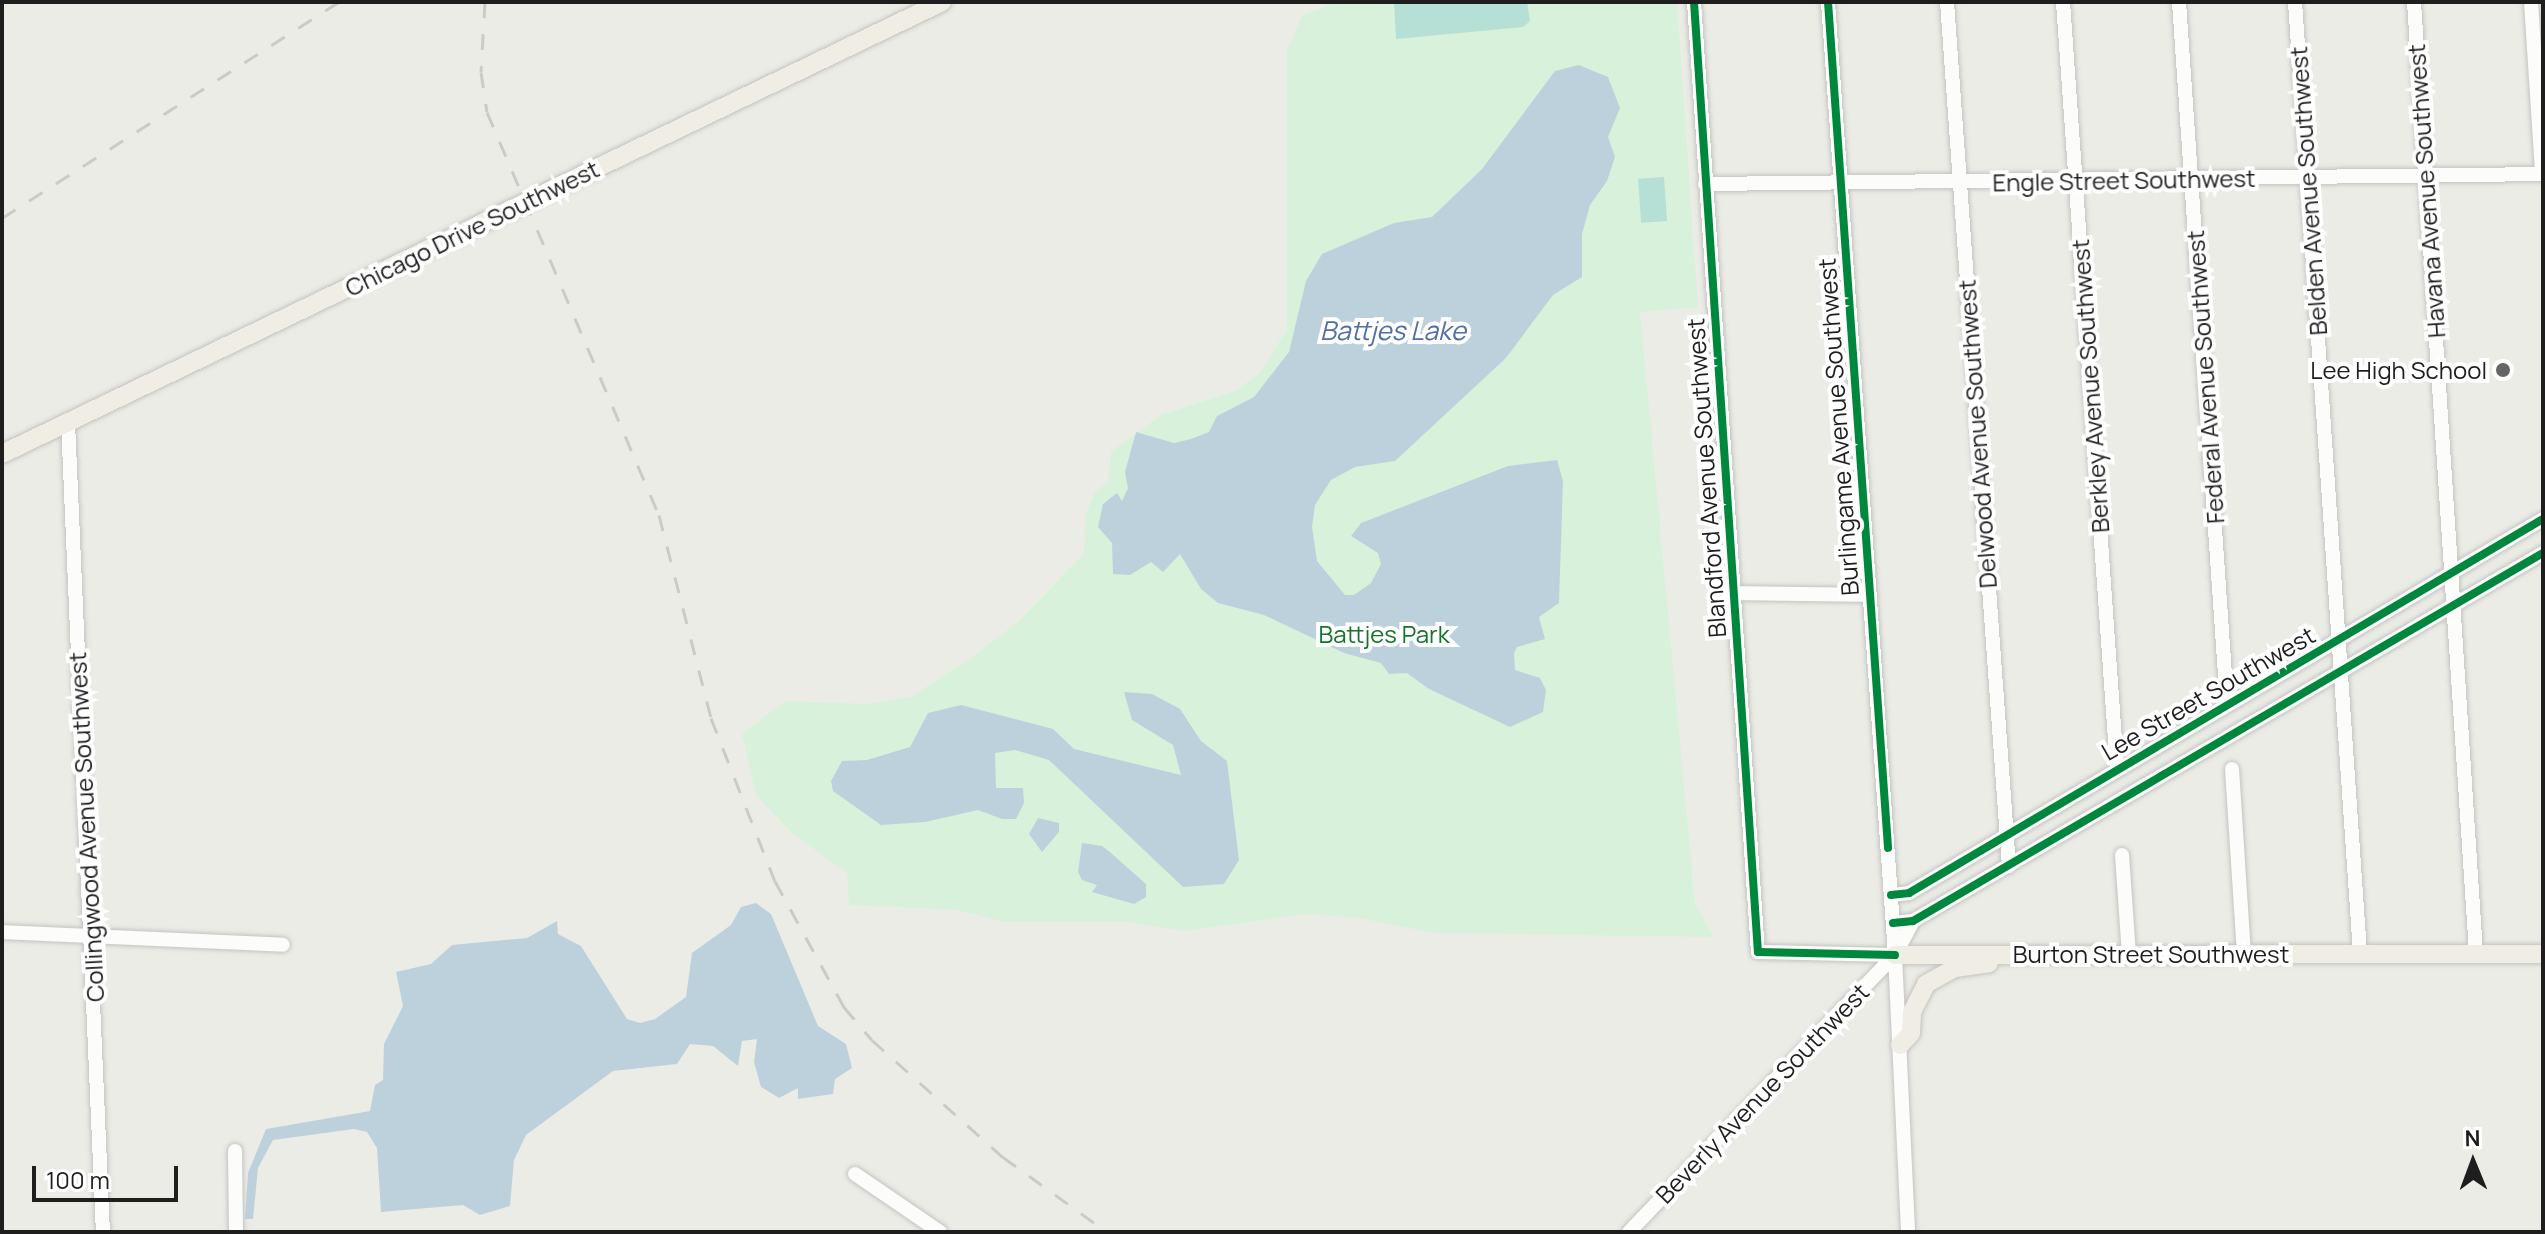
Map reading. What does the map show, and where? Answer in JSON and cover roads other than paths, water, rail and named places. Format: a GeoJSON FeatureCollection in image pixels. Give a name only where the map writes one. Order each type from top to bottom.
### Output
{"type":"FeatureCollection","features":[{"type":"Feature","properties":{"kind":"main road","name":"Chicago Drive Southwest"},"geometry":{"type":"LineString","coordinates":[[2,454],[942,2]]}},
{"type":"Feature","properties":{"kind":"main road"},"geometry":{"type":"LineString","coordinates":[[1900,1045],[1911,1033],[1917,996],[1936,975],[2019,954]]}},
{"type":"Feature","properties":{"kind":"main road","name":"Burton Street Southwest"},"geometry":{"type":"LineString","coordinates":[[1895,955],[2543,954]]}},
{"type":"Feature","properties":{"kind":"street","name":"Blandford Avenue Southwest"},"geometry":{"type":"LineString","coordinates":[[1694,2],[1758,952]]}},
{"type":"Feature","properties":{"kind":"street","name":"Burlingame Avenue Southwest"},"geometry":{"type":"LineString","coordinates":[[1828,2],[1893,923],[1908,1232]]}},
{"type":"Feature","properties":{"kind":"street","name":"Delwood Avenue Southwest"},"geometry":{"type":"LineString","coordinates":[[1947,2],[2003,836],[2009,866]]}},
{"type":"Feature","properties":{"kind":"street","name":"Berkley Avenue Southwest"},"geometry":{"type":"LineString","coordinates":[[2063,2],[2117,769]]}},
{"type":"Feature","properties":{"kind":"street","name":"Federal Avenue Southwest"},"geometry":{"type":"LineString","coordinates":[[2179,2],[2227,704]]}},
{"type":"Feature","properties":{"kind":"street","name":"Belden Avenue Southwest"},"geometry":{"type":"LineString","coordinates":[[2295,2],[2360,954]]}},
{"type":"Feature","properties":{"kind":"street","name":"Havana Avenue Southwest"},"geometry":{"type":"LineString","coordinates":[[2414,2],[2476,954]]}},
{"type":"Feature","properties":{"kind":"street"},"geometry":{"type":"LineString","coordinates":[[2531,2],[2543,174]]}},
{"type":"Feature","properties":{"kind":"street","name":"Engle Street Southwest"},"geometry":{"type":"LineString","coordinates":[[1705,184],[1841,185],[2543,174]]}},
{"type":"Feature","properties":{"kind":"street","name":"Collingwood Avenue Southwest"},"geometry":{"type":"LineString","coordinates":[[68,422],[103,1232]]}},
{"type":"Feature","properties":{"kind":"street","name":"Lee Street Southwest"},"geometry":{"type":"LineString","coordinates":[[1891,895],[1909,893],[2543,519]]}},
{"type":"Feature","properties":{"kind":"street","name":"Lee Street Southwest"},"geometry":{"type":"LineString","coordinates":[[1893,923],[1913,921],[2543,553]]}},
{"type":"Feature","properties":{"kind":"street"},"geometry":{"type":"LineString","coordinates":[[1735,593],[1870,595]]}},
{"type":"Feature","properties":{"kind":"street"},"geometry":{"type":"LineString","coordinates":[[2232,769],[2244,953]]}},
{"type":"Feature","properties":{"kind":"street"},"geometry":{"type":"LineString","coordinates":[[2122,855],[2129,954]]}},
{"type":"Feature","properties":{"kind":"street"},"geometry":{"type":"LineString","coordinates":[[1895,955],[1913,921]]}},
{"type":"Feature","properties":{"kind":"street"},"geometry":{"type":"LineString","coordinates":[[2,932],[283,945]]}},
{"type":"Feature","properties":{"kind":"street","name":"Burton Street Southwest"},"geometry":{"type":"LineString","coordinates":[[1758,952],[1895,955]]}},
{"type":"Feature","properties":{"kind":"street","name":"Beverly Avenue Southwest"},"geometry":{"type":"LineString","coordinates":[[1629,1232],[1895,955]]}},
{"type":"Feature","properties":{"kind":"street"},"geometry":{"type":"LineString","coordinates":[[235,1151],[236,1232]]}},
{"type":"Feature","properties":{"kind":"street"},"geometry":{"type":"LineString","coordinates":[[855,1174],[940,1232]]}},
{"type":"Feature","properties":{"kind":"water","name":"Battjes Lake"},"geometry":{"type":"Polygon","coordinates":[[[1579,65],[1608,77],[1620,108],[1608,137],[1615,157],[1607,181],[1590,205],[1582,234],[1582,277],[1553,295],[1506,358],[1395,461],[1355,467],[1331,480],[1315,505],[1312,527],[1317,561],[1345,595],[1354,595],[1371,583],[1381,564],[1378,553],[1351,536],[1361,523],[1508,466],[1557,460],[1563,481],[1559,603],[1539,617],[1545,639],[1517,647],[1514,653],[1515,670],[1540,678],[1546,690],[1543,712],[1510,727],[1429,689],[1407,673],[1389,674],[1381,663],[1344,653],[1264,615],[1218,603],[1201,589],[1180,554],[1163,572],[1151,562],[1130,575],[1113,574],[1112,543],[1098,527],[1103,504],[1117,493],[1122,501],[1128,488],[1125,472],[1136,432],[1174,443],[1191,439],[1209,432],[1217,416],[1254,397],[1289,352],[1306,281],[1322,254],[1394,223],[1432,217],[1482,169],[1555,71],[1579,65]]]}},
{"type":"Feature","properties":{"kind":"water"},"geometry":{"type":"Polygon","coordinates":[[[1124,692],[1152,694],[1180,709],[1201,741],[1227,761],[1239,860],[1224,884],[1183,887],[1049,760],[1015,750],[995,753],[996,788],[1023,788],[1024,803],[1016,819],[1002,819],[978,810],[925,822],[881,825],[833,791],[831,781],[842,761],[867,760],[910,747],[928,713],[961,705],[1053,729],[1074,749],[1181,775],[1173,745],[1132,720],[1124,692]]]}},
{"type":"Feature","properties":{"kind":"water"},"geometry":{"type":"Polygon","coordinates":[[[1038,818],[1059,823],[1059,832],[1042,852],[1029,834],[1038,818]]]}},
{"type":"Feature","properties":{"kind":"water"},"geometry":{"type":"Polygon","coordinates":[[[1082,843],[1102,846],[1111,853],[1146,884],[1146,897],[1134,904],[1092,892],[1097,885],[1082,880],[1078,872],[1082,843]]]}},
{"type":"Feature","properties":{"kind":"water"},"geometry":{"type":"Polygon","coordinates":[[[756,903],[771,914],[818,1026],[846,1044],[852,1068],[835,1079],[833,1094],[798,1099],[798,1088],[779,1098],[761,1087],[754,1062],[757,1039],[742,1041],[738,1066],[713,1046],[690,1044],[677,1064],[613,1071],[526,1135],[514,1160],[510,1206],[480,1215],[463,1205],[381,1212],[377,1148],[367,1132],[354,1129],[273,1140],[258,1168],[253,1219],[245,1219],[248,1173],[266,1129],[370,1111],[375,1085],[383,1080],[384,1044],[403,1006],[396,972],[431,964],[452,945],[527,938],[557,921],[558,934],[581,946],[627,1019],[640,1023],[655,1019],[686,997],[692,953],[731,925],[741,907],[756,903]]]}},
{"type":"Feature","properties":{"kind":"railway"},"geometry":{"type":"LineString","coordinates":[[2,218],[339,2]]}},
{"type":"Feature","properties":{"kind":"railway"},"geometry":{"type":"LineString","coordinates":[[485,2],[481,72],[487,112],[659,515],[711,718],[775,881],[844,1007],[872,1040],[1003,1157],[1107,1232]]}},
{"type":"Feature","properties":{"kind":"place","name":"Lee High School"},"geometry":{"type":"Point","coordinates":[2503,370]}},
{"type":"Feature","properties":{"kind":"park label","name":"Battjes Park"},"geometry":{"type":"Point","coordinates":[1384,634]}}]}
